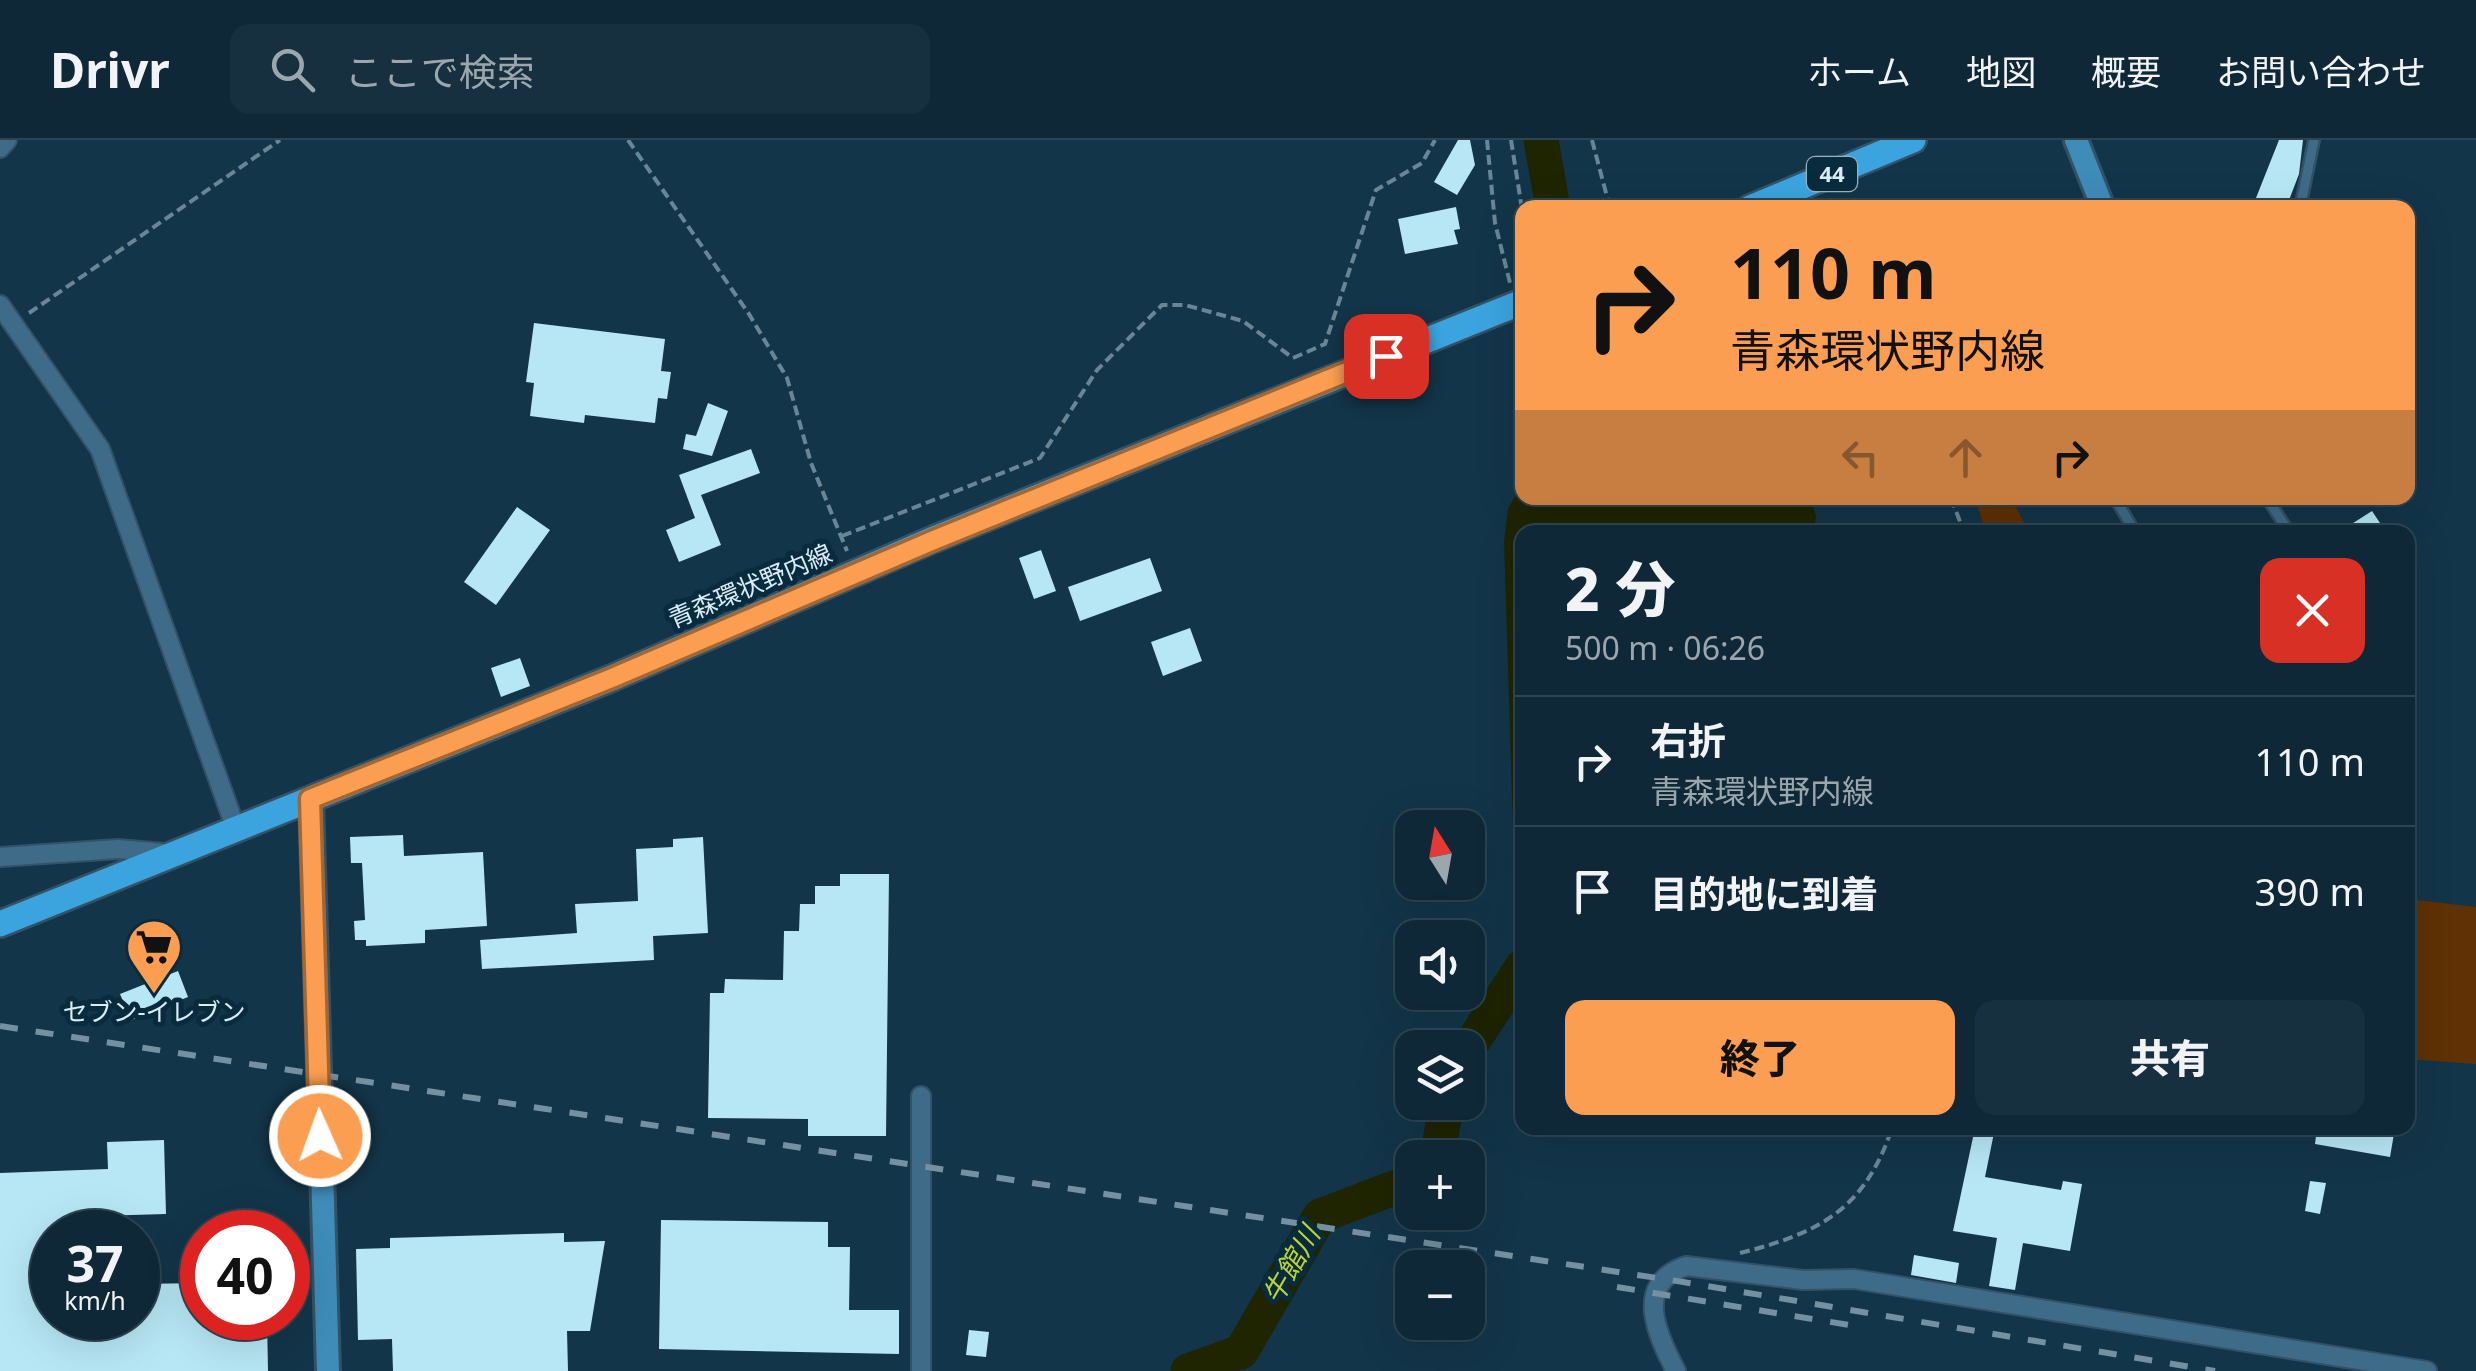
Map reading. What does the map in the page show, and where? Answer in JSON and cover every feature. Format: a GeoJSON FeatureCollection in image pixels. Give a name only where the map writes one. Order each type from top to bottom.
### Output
{"type":"FeatureCollection","features":[{"type":"Feature","properties":{"kind":"main road","name":"44"},"geometry":{"type":"LineString","coordinates":[[1769,200],[1913,140]]}},
{"type":"Feature","properties":{"kind":"main road","name":"青森環状野内線"},"geometry":{"type":"LineString","coordinates":[[0,924],[612,678],[853,574],[1515,305]]}},
{"type":"Feature","properties":{"kind":"street"},"geometry":{"type":"LineString","coordinates":[[0,148],[7,140]]}},
{"type":"Feature","properties":{"kind":"street"},"geometry":{"type":"LineString","coordinates":[[2076,140],[2100,200]]}},
{"type":"Feature","properties":{"kind":"street"},"geometry":{"type":"LineString","coordinates":[[0,305],[100,449],[236,829]]}},
{"type":"Feature","properties":{"kind":"street"},"geometry":{"type":"LineString","coordinates":[[310,799],[328,1371]]}},
{"type":"Feature","properties":{"kind":"street"},"geometry":{"type":"LineString","coordinates":[[0,857],[118,848],[174,854]]}},
{"type":"Feature","properties":{"kind":"street"},"geometry":{"type":"LineString","coordinates":[[921,1096],[921,1371]]}},
{"type":"Feature","properties":{"kind":"street"},"geometry":{"type":"LineString","coordinates":[[1676,1371],[1656,1330],[1654,1307],[1658,1287],[1669,1272],[1686,1266],[1803,1280],[1854,1280],[2426,1371]]}},
{"type":"Feature","properties":{"kind":"lane"},"geometry":{"type":"LineString","coordinates":[[2302,200],[2314,140]]}},
{"type":"Feature","properties":{"kind":"path"},"geometry":{"type":"LineString","coordinates":[[13,324],[280,140]]}},
{"type":"Feature","properties":{"kind":"path"},"geometry":{"type":"LineString","coordinates":[[628,140],[749,314],[787,378],[812,463],[853,574]]}},
{"type":"Feature","properties":{"kind":"path"},"geometry":{"type":"LineString","coordinates":[[842,536],[1040,458],[1097,370],[1162,305],[1173,303],[1244,321],[1293,358],[1325,344],[1376,190],[1422,162],[1435,140]]}},
{"type":"Feature","properties":{"kind":"path"},"geometry":{"type":"LineString","coordinates":[[1487,140],[1496,223],[1515,286]]}},
{"type":"Feature","properties":{"kind":"path"},"geometry":{"type":"LineString","coordinates":[[1511,140],[1521,200]]}},
{"type":"Feature","properties":{"kind":"path"},"geometry":{"type":"LineString","coordinates":[[1592,140],[1608,200]]}},
{"type":"Feature","properties":{"kind":"path"},"geometry":{"type":"LineString","coordinates":[[1734,1254],[1810,1230],[1846,1206],[1874,1176],[1889,1135]]}},
{"type":"Feature","properties":{"kind":"shaded area"},"geometry":{"type":"Polygon","coordinates":[[[1515,497],[1515,505],[1812,505],[1816,516],[1815,525],[1515,525],[1515,888],[1504,542],[1508,508],[1515,497]]]}},
{"type":"Feature","properties":{"kind":"shaded area"},"geometry":{"type":"Polygon","coordinates":[[[2015,505],[2025,525],[1983,525],[1978,507],[2015,505]]]}},
{"type":"Feature","properties":{"kind":"shaded area"},"geometry":{"type":"Polygon","coordinates":[[[2415,900],[2476,907],[2476,1064],[2415,1060],[2415,900]]]}},
{"type":"Feature","properties":{"kind":"building"},"geometry":{"type":"Polygon","coordinates":[[[1458,140],[1470,140],[1475,165],[1457,195],[1434,182],[1458,140]]]}},
{"type":"Feature","properties":{"kind":"building"},"geometry":{"type":"Polygon","coordinates":[[[2279,140],[2303,140],[2299,174],[2289,200],[2255,200],[2279,140]]]}},
{"type":"Feature","properties":{"kind":"building"},"geometry":{"type":"Polygon","coordinates":[[[1456,207],[1460,229],[1454,230],[1458,244],[1405,254],[1398,219],[1456,207]]]}},
{"type":"Feature","properties":{"kind":"building"},"geometry":{"type":"Polygon","coordinates":[[[534,323],[665,339],[661,371],[671,372],[667,399],[658,398],[655,423],[585,415],[584,423],[530,416],[534,383],[526,382],[534,323]]]}},
{"type":"Feature","properties":{"kind":"building"},"geometry":{"type":"Polygon","coordinates":[[[708,403],[728,411],[712,456],[683,449],[686,434],[696,436],[708,403]]]}},
{"type":"Feature","properties":{"kind":"building"},"geometry":{"type":"Polygon","coordinates":[[[751,449],[760,473],[701,495],[721,545],[679,562],[666,530],[695,518],[679,475],[751,449]]]}},
{"type":"Feature","properties":{"kind":"building"},"geometry":{"type":"Polygon","coordinates":[[[517,507],[550,530],[496,605],[464,582],[517,507]]]}},
{"type":"Feature","properties":{"kind":"building"},"geometry":{"type":"Polygon","coordinates":[[[2372,511],[2381,525],[2350,525],[2372,511]]]}},
{"type":"Feature","properties":{"kind":"building"},"geometry":{"type":"Polygon","coordinates":[[[1041,550],[1056,591],[1034,599],[1019,558],[1041,550]]]}},
{"type":"Feature","properties":{"kind":"building"},"geometry":{"type":"Polygon","coordinates":[[[1150,558],[1162,591],[1080,621],[1068,587],[1150,558]]]}},
{"type":"Feature","properties":{"kind":"building"},"geometry":{"type":"Polygon","coordinates":[[[1190,628],[1202,661],[1163,676],[1151,642],[1190,628]]]}},
{"type":"Feature","properties":{"kind":"building"},"geometry":{"type":"Polygon","coordinates":[[[520,658],[530,686],[501,697],[491,668],[520,658]]]}},
{"type":"Feature","properties":{"kind":"building"},"geometry":{"type":"Polygon","coordinates":[[[403,835],[404,856],[483,852],[487,926],[425,930],[425,943],[366,946],[366,940],[355,940],[354,921],[365,920],[362,863],[351,863],[350,837],[403,835]]]}},
{"type":"Feature","properties":{"kind":"building"},"geometry":{"type":"Polygon","coordinates":[[[703,837],[708,933],[653,936],[654,960],[482,969],[480,940],[577,933],[575,904],[638,901],[636,849],[673,847],[673,839],[703,837]]]}},
{"type":"Feature","properties":{"kind":"building"},"geometry":{"type":"Polygon","coordinates":[[[840,874],[889,874],[886,1136],[808,1136],[808,1119],[708,1118],[710,993],[724,993],[725,979],[783,980],[784,931],[799,931],[800,904],[815,904],[815,886],[840,886],[840,874]]]}},
{"type":"Feature","properties":{"kind":"building","name":"セブン-イレブン"},"geometry":{"type":"Polygon","coordinates":[[[178,971],[188,997],[131,1020],[120,994],[178,971]]]}},
{"type":"Feature","properties":{"kind":"building"},"geometry":{"type":"Polygon","coordinates":[[[1974,1135],[1994,1135],[1985,1177],[2061,1190],[2063,1181],[2082,1184],[2070,1251],[2023,1243],[2015,1290],[1989,1286],[1997,1238],[1953,1231],[1974,1135]]]}},
{"type":"Feature","properties":{"kind":"building"},"geometry":{"type":"Polygon","coordinates":[[[2316,1135],[2394,1135],[2390,1157],[2315,1144],[2316,1135]]]}},
{"type":"Feature","properties":{"kind":"building"},"geometry":{"type":"Polygon","coordinates":[[[164,1140],[166,1214],[160,1214],[160,1210],[30,1210],[30,1340],[160,1340],[160,1284],[180,1283],[180,1340],[267,1340],[268,1371],[0,1371],[0,1173],[108,1169],[107,1142],[164,1140]]]}},
{"type":"Feature","properties":{"kind":"building"},"geometry":{"type":"Polygon","coordinates":[[[2310,1181],[2326,1183],[2320,1214],[2305,1211],[2310,1181]]]}},
{"type":"Feature","properties":{"kind":"building"},"geometry":{"type":"Polygon","coordinates":[[[661,1220],[828,1222],[828,1247],[850,1247],[849,1310],[899,1310],[899,1354],[659,1349],[661,1220]]]}},
{"type":"Feature","properties":{"kind":"building"},"geometry":{"type":"Polygon","coordinates":[[[564,1233],[564,1242],[605,1241],[590,1331],[567,1331],[568,1371],[393,1371],[392,1339],[358,1340],[356,1249],[390,1248],[390,1238],[564,1233]]]}},
{"type":"Feature","properties":{"kind":"building"},"geometry":{"type":"Polygon","coordinates":[[[1914,1255],[1959,1263],[1956,1283],[1911,1275],[1914,1255]]]}},
{"type":"Feature","properties":{"kind":"building"},"geometry":{"type":"Polygon","coordinates":[[[969,1330],[989,1332],[986,1357],[966,1355],[969,1330]]]}},
{"type":"Feature","properties":{"kind":"waterway","name":"牛館川"},"geometry":{"type":"LineString","coordinates":[[1541,140],[1552,200]]}},
{"type":"Feature","properties":{"kind":"waterway","name":"牛館川"},"geometry":{"type":"LineString","coordinates":[[1481,1030],[1515,978]]}},
{"type":"Feature","properties":{"kind":"waterway","name":"牛館川"},"geometry":{"type":"LineString","coordinates":[[1440,1140],[1444,1120]]}},
{"type":"Feature","properties":{"kind":"waterway","name":"牛館川"},"geometry":{"type":"LineString","coordinates":[[1188,1371],[1241,1352],[1320,1216],[1395,1187]]}},
{"type":"Feature","properties":{"kind":"railway"},"geometry":{"type":"LineString","coordinates":[[0,1026],[1677,1281],[2215,1371]]}},
{"type":"Feature","properties":{"kind":"railway"},"geometry":{"type":"LineString","coordinates":[[1617,1287],[1849,1325]]}},
{"type":"Feature","properties":{"kind":"place","name":"セブン-イレブン"},"geometry":{"type":"Point","coordinates":[154,996]}},
{"type":"Feature","properties":{"kind":"route"},"geometry":{"type":"LineString","coordinates":[[320,1136],[310,799],[612,678],[934,540],[1386,356]]}}]}
